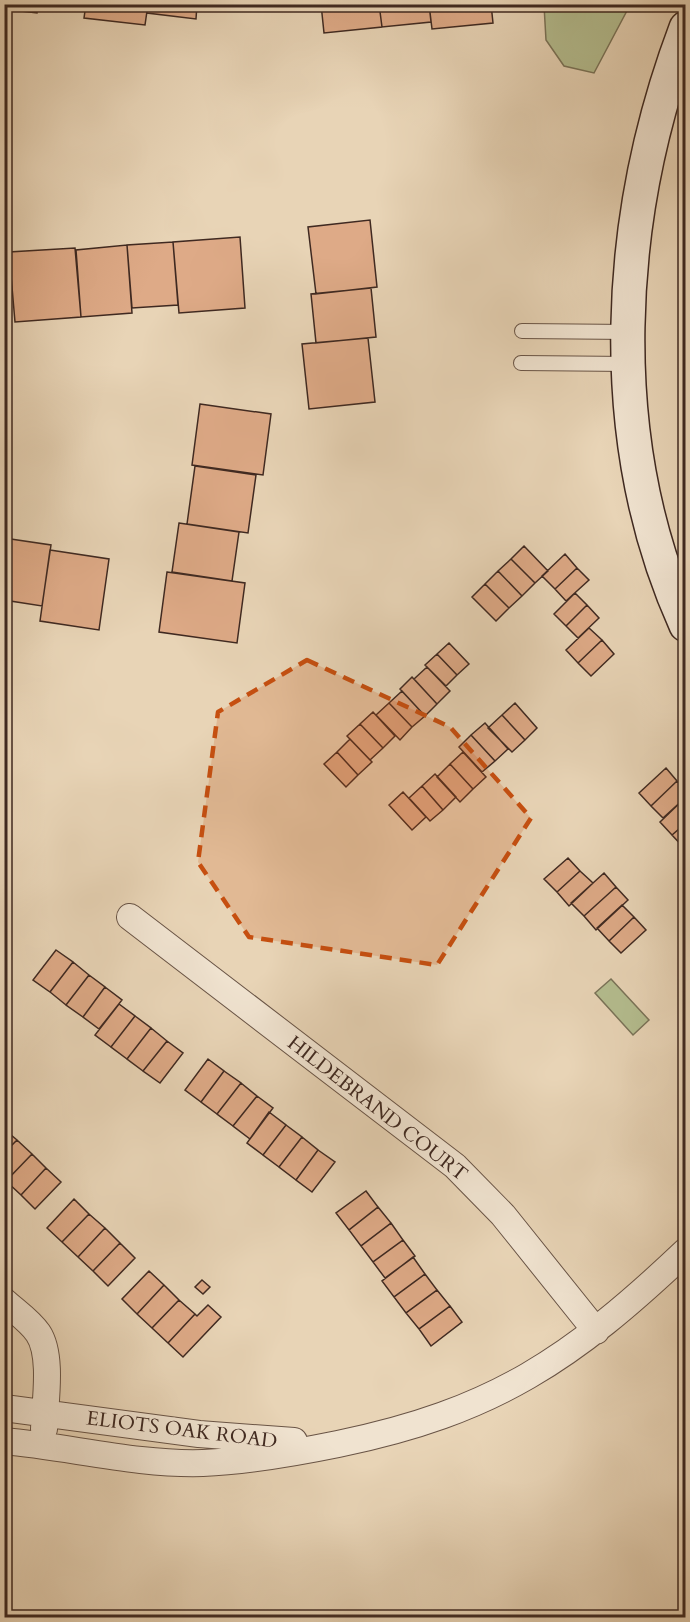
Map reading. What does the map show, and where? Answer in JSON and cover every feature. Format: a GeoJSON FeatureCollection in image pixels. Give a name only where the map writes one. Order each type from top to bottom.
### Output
{"type":"FeatureCollection","features":[{"type":"Feature","properties":{"kind":"main road"},"geometry":{"type":"LineString","coordinates":[[686,28],[668,75],[648,149],[637,209],[629,332],[633,426],[641,486],[678,587],[686,625]]}},
{"type":"Feature","properties":{"kind":"street","name":"HILDEBRAND COURT"},"geometry":{"type":"LineString","coordinates":[[130,917],[455,1166],[503,1215],[596,1331]]}},
{"type":"Feature","properties":{"kind":"street","name":"ELIOTS OAK ROAD"},"geometry":{"type":"LineString","coordinates":[[4,1441],[135,1458],[202,1463],[277,1456],[398,1431],[481,1401],[539,1371],[628,1306],[686,1251]]}},
{"type":"Feature","properties":{"kind":"street"},"geometry":{"type":"LineString","coordinates":[[4,1301],[37,1331],[43,1343],[46,1356],[44,1445]]}},
{"type":"Feature","properties":{"kind":"street","name":"ELIOTS OAK ROAD"},"geometry":{"type":"LineString","coordinates":[[4,1408],[276,1442],[361,1439]]}},
{"type":"Feature","properties":{"kind":"lane"},"geometry":{"type":"LineString","coordinates":[[522,331],[629,332]]}},
{"type":"Feature","properties":{"kind":"lane"},"geometry":{"type":"LineString","coordinates":[[521,363],[629,364]]}},
{"type":"Feature","properties":{"kind":"highlighted area"},"geometry":{"type":"Polygon","coordinates":[[[307,660],[450,727],[531,818],[437,965],[249,937],[198,862],[218,712],[307,660]]]}},
{"type":"Feature","properties":{"kind":"green space"},"geometry":{"type":"Polygon","coordinates":[[[544,4],[630,5],[594,73],[564,66],[546,40],[544,4]]]}},
{"type":"Feature","properties":{"kind":"green space"},"geometry":{"type":"Polygon","coordinates":[[[611,979],[649,1020],[633,1035],[595,993],[611,979]]]}},
{"type":"Feature","properties":{"kind":"building"},"geometry":{"type":"Polygon","coordinates":[[[4,4],[38,4],[37,13],[4,9],[4,4]]]}},
{"type":"Feature","properties":{"kind":"building"},"geometry":{"type":"Polygon","coordinates":[[[38,4],[86,4],[85,10],[38,4]]]}},
{"type":"Feature","properties":{"kind":"building"},"geometry":{"type":"Polygon","coordinates":[[[86,4],[148,4],[145,25],[84,18],[86,4]]]}},
{"type":"Feature","properties":{"kind":"building"},"geometry":{"type":"Polygon","coordinates":[[[148,4],[197,4],[196,19],[147,13],[148,4]]]}},
{"type":"Feature","properties":{"kind":"building"},"geometry":{"type":"Polygon","coordinates":[[[218,4],[261,4],[260,10],[218,4]]]}},
{"type":"Feature","properties":{"kind":"building"},"geometry":{"type":"Polygon","coordinates":[[[321,4],[379,4],[382,27],[324,33],[321,4]]]}},
{"type":"Feature","properties":{"kind":"building"},"geometry":{"type":"Polygon","coordinates":[[[379,4],[429,4],[431,22],[382,27],[379,4]]]}},
{"type":"Feature","properties":{"kind":"building"},"geometry":{"type":"Polygon","coordinates":[[[429,4],[491,4],[493,23],[432,29],[429,4]]]}},
{"type":"Feature","properties":{"kind":"building"},"geometry":{"type":"Polygon","coordinates":[[[370,220],[377,287],[316,294],[308,227],[370,220]]]}},
{"type":"Feature","properties":{"kind":"building"},"geometry":{"type":"Polygon","coordinates":[[[240,237],[245,308],[179,313],[173,242],[240,237]]]}},
{"type":"Feature","properties":{"kind":"building"},"geometry":{"type":"Polygon","coordinates":[[[173,242],[178,305],[132,308],[127,245],[173,242]]]}},
{"type":"Feature","properties":{"kind":"building"},"geometry":{"type":"Polygon","coordinates":[[[127,245],[132,313],[81,317],[76,250],[127,245]]]}},
{"type":"Feature","properties":{"kind":"building"},"geometry":{"type":"Polygon","coordinates":[[[75,248],[81,317],[15,322],[9,252],[75,248]]]}},
{"type":"Feature","properties":{"kind":"building"},"geometry":{"type":"Polygon","coordinates":[[[371,288],[376,337],[316,343],[311,294],[371,288]]]}},
{"type":"Feature","properties":{"kind":"building"},"geometry":{"type":"Polygon","coordinates":[[[368,338],[375,402],[309,409],[302,344],[368,338]]]}},
{"type":"Feature","properties":{"kind":"building"},"geometry":{"type":"Polygon","coordinates":[[[200,404],[271,414],[263,475],[192,465],[200,404]]]}},
{"type":"Feature","properties":{"kind":"building"},"geometry":{"type":"Polygon","coordinates":[[[195,466],[256,475],[248,533],[187,524],[195,466]]]}},
{"type":"Feature","properties":{"kind":"building"},"geometry":{"type":"Polygon","coordinates":[[[179,523],[239,532],[232,581],[172,572],[179,523]]]}},
{"type":"Feature","properties":{"kind":"building"},"geometry":{"type":"Polygon","coordinates":[[[4,538],[51,545],[42,606],[4,600],[4,538]]]}},
{"type":"Feature","properties":{"kind":"building"},"geometry":{"type":"Polygon","coordinates":[[[524,546],[548,571],[535,583],[511,559],[524,546]]]}},
{"type":"Feature","properties":{"kind":"building"},"geometry":{"type":"Polygon","coordinates":[[[50,550],[109,559],[99,630],[40,621],[50,550]]]}},
{"type":"Feature","properties":{"kind":"building"},"geometry":{"type":"Polygon","coordinates":[[[565,554],[577,568],[555,589],[542,576],[565,554]]]}},
{"type":"Feature","properties":{"kind":"building"},"geometry":{"type":"Polygon","coordinates":[[[511,559],[535,583],[522,596],[498,571],[511,559]]]}},
{"type":"Feature","properties":{"kind":"building"},"geometry":{"type":"Polygon","coordinates":[[[577,568],[589,580],[566,601],[555,589],[577,568]]]}},
{"type":"Feature","properties":{"kind":"building"},"geometry":{"type":"Polygon","coordinates":[[[498,571],[522,596],[509,608],[485,584],[498,571]]]}},
{"type":"Feature","properties":{"kind":"building"},"geometry":{"type":"Polygon","coordinates":[[[167,572],[245,583],[237,643],[159,632],[167,572]]]}},
{"type":"Feature","properties":{"kind":"building"},"geometry":{"type":"Polygon","coordinates":[[[485,584],[509,608],[496,621],[472,597],[485,584]]]}},
{"type":"Feature","properties":{"kind":"building"},"geometry":{"type":"Polygon","coordinates":[[[575,593],[587,605],[566,626],[554,614],[575,593]]]}},
{"type":"Feature","properties":{"kind":"building"},"geometry":{"type":"Polygon","coordinates":[[[587,605],[599,618],[578,638],[566,626],[587,605]]]}},
{"type":"Feature","properties":{"kind":"building"},"geometry":{"type":"Polygon","coordinates":[[[589,628],[602,640],[578,663],[566,650],[589,628]]]}},
{"type":"Feature","properties":{"kind":"building"},"geometry":{"type":"Polygon","coordinates":[[[602,640],[614,654],[591,676],[578,663],[602,640]]]}},
{"type":"Feature","properties":{"kind":"building"},"geometry":{"type":"Polygon","coordinates":[[[449,643],[469,664],[457,675],[437,654],[449,643]]]}},
{"type":"Feature","properties":{"kind":"building"},"geometry":{"type":"Polygon","coordinates":[[[437,654],[457,675],[446,686],[425,665],[437,654]]]}},
{"type":"Feature","properties":{"kind":"building"},"geometry":{"type":"Polygon","coordinates":[[[427,667],[450,691],[437,704],[414,679],[427,667]]]}},
{"type":"Feature","properties":{"kind":"building"},"geometry":{"type":"Polygon","coordinates":[[[412,677],[437,704],[425,716],[400,689],[412,677]]]}},
{"type":"Feature","properties":{"kind":"building"},"geometry":{"type":"Polygon","coordinates":[[[402,691],[425,716],[412,727],[389,703],[402,691]]]}},
{"type":"Feature","properties":{"kind":"building"},"geometry":{"type":"Polygon","coordinates":[[[389,703],[412,727],[400,740],[376,715],[389,703]]]}},
{"type":"Feature","properties":{"kind":"building"},"geometry":{"type":"Polygon","coordinates":[[[515,703],[537,728],[525,740],[502,715],[515,703]]]}},
{"type":"Feature","properties":{"kind":"building"},"geometry":{"type":"Polygon","coordinates":[[[373,712],[395,736],[383,748],[360,724],[373,712]]]}},
{"type":"Feature","properties":{"kind":"building"},"geometry":{"type":"Polygon","coordinates":[[[502,715],[525,740],[512,752],[488,728],[502,715]]]}},
{"type":"Feature","properties":{"kind":"building"},"geometry":{"type":"Polygon","coordinates":[[[485,723],[508,749],[495,761],[471,735],[485,723]]]}},
{"type":"Feature","properties":{"kind":"building"},"geometry":{"type":"Polygon","coordinates":[[[360,724],[383,748],[370,760],[347,736],[360,724]]]}},
{"type":"Feature","properties":{"kind":"building"},"geometry":{"type":"Polygon","coordinates":[[[471,735],[495,761],[482,772],[459,747],[471,735]]]}},
{"type":"Feature","properties":{"kind":"building"},"geometry":{"type":"Polygon","coordinates":[[[350,739],[372,762],[358,775],[337,752],[350,739]]]}},
{"type":"Feature","properties":{"kind":"building"},"geometry":{"type":"Polygon","coordinates":[[[337,752],[358,775],[346,787],[324,764],[337,752]]]}},
{"type":"Feature","properties":{"kind":"building"},"geometry":{"type":"Polygon","coordinates":[[[463,752],[486,777],[473,789],[450,764],[463,752]]]}},
{"type":"Feature","properties":{"kind":"building"},"geometry":{"type":"Polygon","coordinates":[[[450,764],[473,789],[460,802],[437,777],[450,764]]]}},
{"type":"Feature","properties":{"kind":"building"},"geometry":{"type":"Polygon","coordinates":[[[666,768],[677,781],[651,806],[639,793],[666,768]]]}},
{"type":"Feature","properties":{"kind":"building"},"geometry":{"type":"Polygon","coordinates":[[[435,774],[456,797],[443,810],[422,786],[435,774]]]}},
{"type":"Feature","properties":{"kind":"building"},"geometry":{"type":"Polygon","coordinates":[[[677,781],[686,790],[686,797],[663,818],[651,806],[677,781]]]}},
{"type":"Feature","properties":{"kind":"building"},"geometry":{"type":"Polygon","coordinates":[[[422,786],[443,810],[430,821],[409,798],[422,786]]]}},
{"type":"Feature","properties":{"kind":"building"},"geometry":{"type":"Polygon","coordinates":[[[403,792],[426,817],[412,830],[389,805],[403,792]]]}},
{"type":"Feature","properties":{"kind":"building"},"geometry":{"type":"Polygon","coordinates":[[[686,797],[686,823],[672,835],[660,822],[686,797]]]}},
{"type":"Feature","properties":{"kind":"building"},"geometry":{"type":"Polygon","coordinates":[[[686,823],[686,849],[685,849],[672,835],[686,823]]]}},
{"type":"Feature","properties":{"kind":"building"},"geometry":{"type":"Polygon","coordinates":[[[568,858],[580,871],[557,892],[544,879],[568,858]]]}},
{"type":"Feature","properties":{"kind":"building"},"geometry":{"type":"Polygon","coordinates":[[[580,871],[593,883],[569,906],[557,892],[580,871]]]}},
{"type":"Feature","properties":{"kind":"building"},"geometry":{"type":"Polygon","coordinates":[[[604,873],[616,887],[584,916],[571,903],[604,873]]]}},
{"type":"Feature","properties":{"kind":"building"},"geometry":{"type":"Polygon","coordinates":[[[616,887],[628,900],[596,930],[584,916],[616,887]]]}},
{"type":"Feature","properties":{"kind":"building"},"geometry":{"type":"Polygon","coordinates":[[[622,905],[634,917],[609,941],[597,928],[622,905]]]}},
{"type":"Feature","properties":{"kind":"building"},"geometry":{"type":"Polygon","coordinates":[[[634,917],[646,930],[621,953],[609,941],[634,917]]]}},
{"type":"Feature","properties":{"kind":"building"},"geometry":{"type":"Polygon","coordinates":[[[56,950],[73,962],[50,992],[33,980],[56,950]]]}},
{"type":"Feature","properties":{"kind":"building"},"geometry":{"type":"Polygon","coordinates":[[[73,962],[89,975],[66,1005],[50,992],[73,962]]]}},
{"type":"Feature","properties":{"kind":"building"},"geometry":{"type":"Polygon","coordinates":[[[89,975],[105,987],[83,1017],[66,1005],[89,975]]]}},
{"type":"Feature","properties":{"kind":"building"},"geometry":{"type":"Polygon","coordinates":[[[105,987],[122,1000],[99,1029],[83,1017],[105,987]]]}},
{"type":"Feature","properties":{"kind":"building"},"geometry":{"type":"Polygon","coordinates":[[[119,1004],[135,1016],[111,1047],[95,1035],[119,1004]]]}},
{"type":"Feature","properties":{"kind":"building"},"geometry":{"type":"Polygon","coordinates":[[[135,1016],[151,1028],[127,1059],[111,1047],[135,1016]]]}},
{"type":"Feature","properties":{"kind":"building"},"geometry":{"type":"Polygon","coordinates":[[[151,1028],[167,1041],[143,1071],[127,1059],[151,1028]]]}},
{"type":"Feature","properties":{"kind":"building"},"geometry":{"type":"Polygon","coordinates":[[[167,1041],[183,1053],[160,1083],[143,1071],[167,1041]]]}},
{"type":"Feature","properties":{"kind":"building"},"geometry":{"type":"Polygon","coordinates":[[[208,1059],[224,1071],[201,1102],[185,1090],[208,1059]]]}},
{"type":"Feature","properties":{"kind":"building"},"geometry":{"type":"Polygon","coordinates":[[[224,1071],[241,1083],[217,1114],[201,1102],[224,1071]]]}},
{"type":"Feature","properties":{"kind":"building"},"geometry":{"type":"Polygon","coordinates":[[[241,1083],[257,1096],[233,1126],[217,1114],[241,1083]]]}},
{"type":"Feature","properties":{"kind":"building"},"geometry":{"type":"Polygon","coordinates":[[[257,1096],[273,1108],[250,1139],[233,1126],[257,1096]]]}},
{"type":"Feature","properties":{"kind":"building"},"geometry":{"type":"Polygon","coordinates":[[[269,1112],[286,1125],[263,1155],[247,1143],[269,1112]]]}},
{"type":"Feature","properties":{"kind":"building"},"geometry":{"type":"Polygon","coordinates":[[[286,1125],[302,1137],[279,1167],[263,1155],[286,1125]]]}},
{"type":"Feature","properties":{"kind":"building"},"geometry":{"type":"Polygon","coordinates":[[[4,1129],[17,1140],[4,1153],[4,1129]]]}},
{"type":"Feature","properties":{"kind":"building"},"geometry":{"type":"Polygon","coordinates":[[[302,1137],[318,1150],[296,1180],[279,1167],[302,1137]]]}},
{"type":"Feature","properties":{"kind":"building"},"geometry":{"type":"Polygon","coordinates":[[[17,1140],[32,1154],[6,1181],[4,1153],[17,1140]]]}},
{"type":"Feature","properties":{"kind":"building"},"geometry":{"type":"Polygon","coordinates":[[[318,1150],[335,1162],[312,1192],[296,1180],[318,1150]]]}},
{"type":"Feature","properties":{"kind":"building"},"geometry":{"type":"Polygon","coordinates":[[[32,1154],[46,1168],[21,1195],[6,1181],[32,1154]]]}},
{"type":"Feature","properties":{"kind":"building"},"geometry":{"type":"Polygon","coordinates":[[[46,1168],[61,1182],[35,1209],[21,1195],[46,1168]]]}},
{"type":"Feature","properties":{"kind":"building"},"geometry":{"type":"Polygon","coordinates":[[[366,1191],[378,1207],[349,1230],[336,1213],[366,1191]]]}},
{"type":"Feature","properties":{"kind":"building"},"geometry":{"type":"Polygon","coordinates":[[[74,1199],[89,1214],[62,1242],[47,1228],[74,1199]]]}},
{"type":"Feature","properties":{"kind":"building"},"geometry":{"type":"Polygon","coordinates":[[[378,1207],[391,1223],[361,1246],[349,1230],[378,1207]]]}},
{"type":"Feature","properties":{"kind":"building"},"geometry":{"type":"Polygon","coordinates":[[[89,1214],[105,1228],[78,1257],[62,1242],[89,1214]]]}},
{"type":"Feature","properties":{"kind":"building"},"geometry":{"type":"Polygon","coordinates":[[[391,1223],[403,1240],[373,1262],[361,1246],[391,1223]]]}},
{"type":"Feature","properties":{"kind":"building"},"geometry":{"type":"Polygon","coordinates":[[[105,1228],[120,1243],[93,1271],[78,1257],[105,1228]]]}},
{"type":"Feature","properties":{"kind":"building"},"geometry":{"type":"Polygon","coordinates":[[[403,1240],[415,1256],[385,1278],[373,1262],[403,1240]]]}},
{"type":"Feature","properties":{"kind":"building"},"geometry":{"type":"Polygon","coordinates":[[[120,1243],[135,1258],[108,1286],[93,1271],[120,1243]]]}},
{"type":"Feature","properties":{"kind":"building"},"geometry":{"type":"Polygon","coordinates":[[[413,1257],[425,1274],[394,1297],[382,1281],[413,1257]]]}},
{"type":"Feature","properties":{"kind":"building"},"geometry":{"type":"Polygon","coordinates":[[[149,1271],[164,1285],[137,1314],[122,1299],[149,1271]]]}},
{"type":"Feature","properties":{"kind":"building"},"geometry":{"type":"Polygon","coordinates":[[[425,1274],[437,1290],[406,1313],[394,1297],[425,1274]]]}},
{"type":"Feature","properties":{"kind":"building"},"geometry":{"type":"Polygon","coordinates":[[[202,1280],[210,1287],[203,1294],[195,1287],[202,1280]]]}},
{"type":"Feature","properties":{"kind":"building"},"geometry":{"type":"Polygon","coordinates":[[[164,1285],[179,1300],[152,1328],[137,1314],[164,1285]]]}},
{"type":"Feature","properties":{"kind":"building"},"geometry":{"type":"Polygon","coordinates":[[[437,1290],[450,1306],[419,1329],[406,1313],[437,1290]]]}},
{"type":"Feature","properties":{"kind":"building"},"geometry":{"type":"Polygon","coordinates":[[[179,1300],[195,1314],[168,1343],[152,1328],[179,1300]]]}},
{"type":"Feature","properties":{"kind":"building"},"geometry":{"type":"Polygon","coordinates":[[[208,1305],[221,1317],[183,1357],[168,1343],[195,1314],[197,1316],[208,1305]]]}},
{"type":"Feature","properties":{"kind":"building"},"geometry":{"type":"Polygon","coordinates":[[[450,1306],[462,1322],[431,1346],[419,1329],[450,1306]]]}}]}
